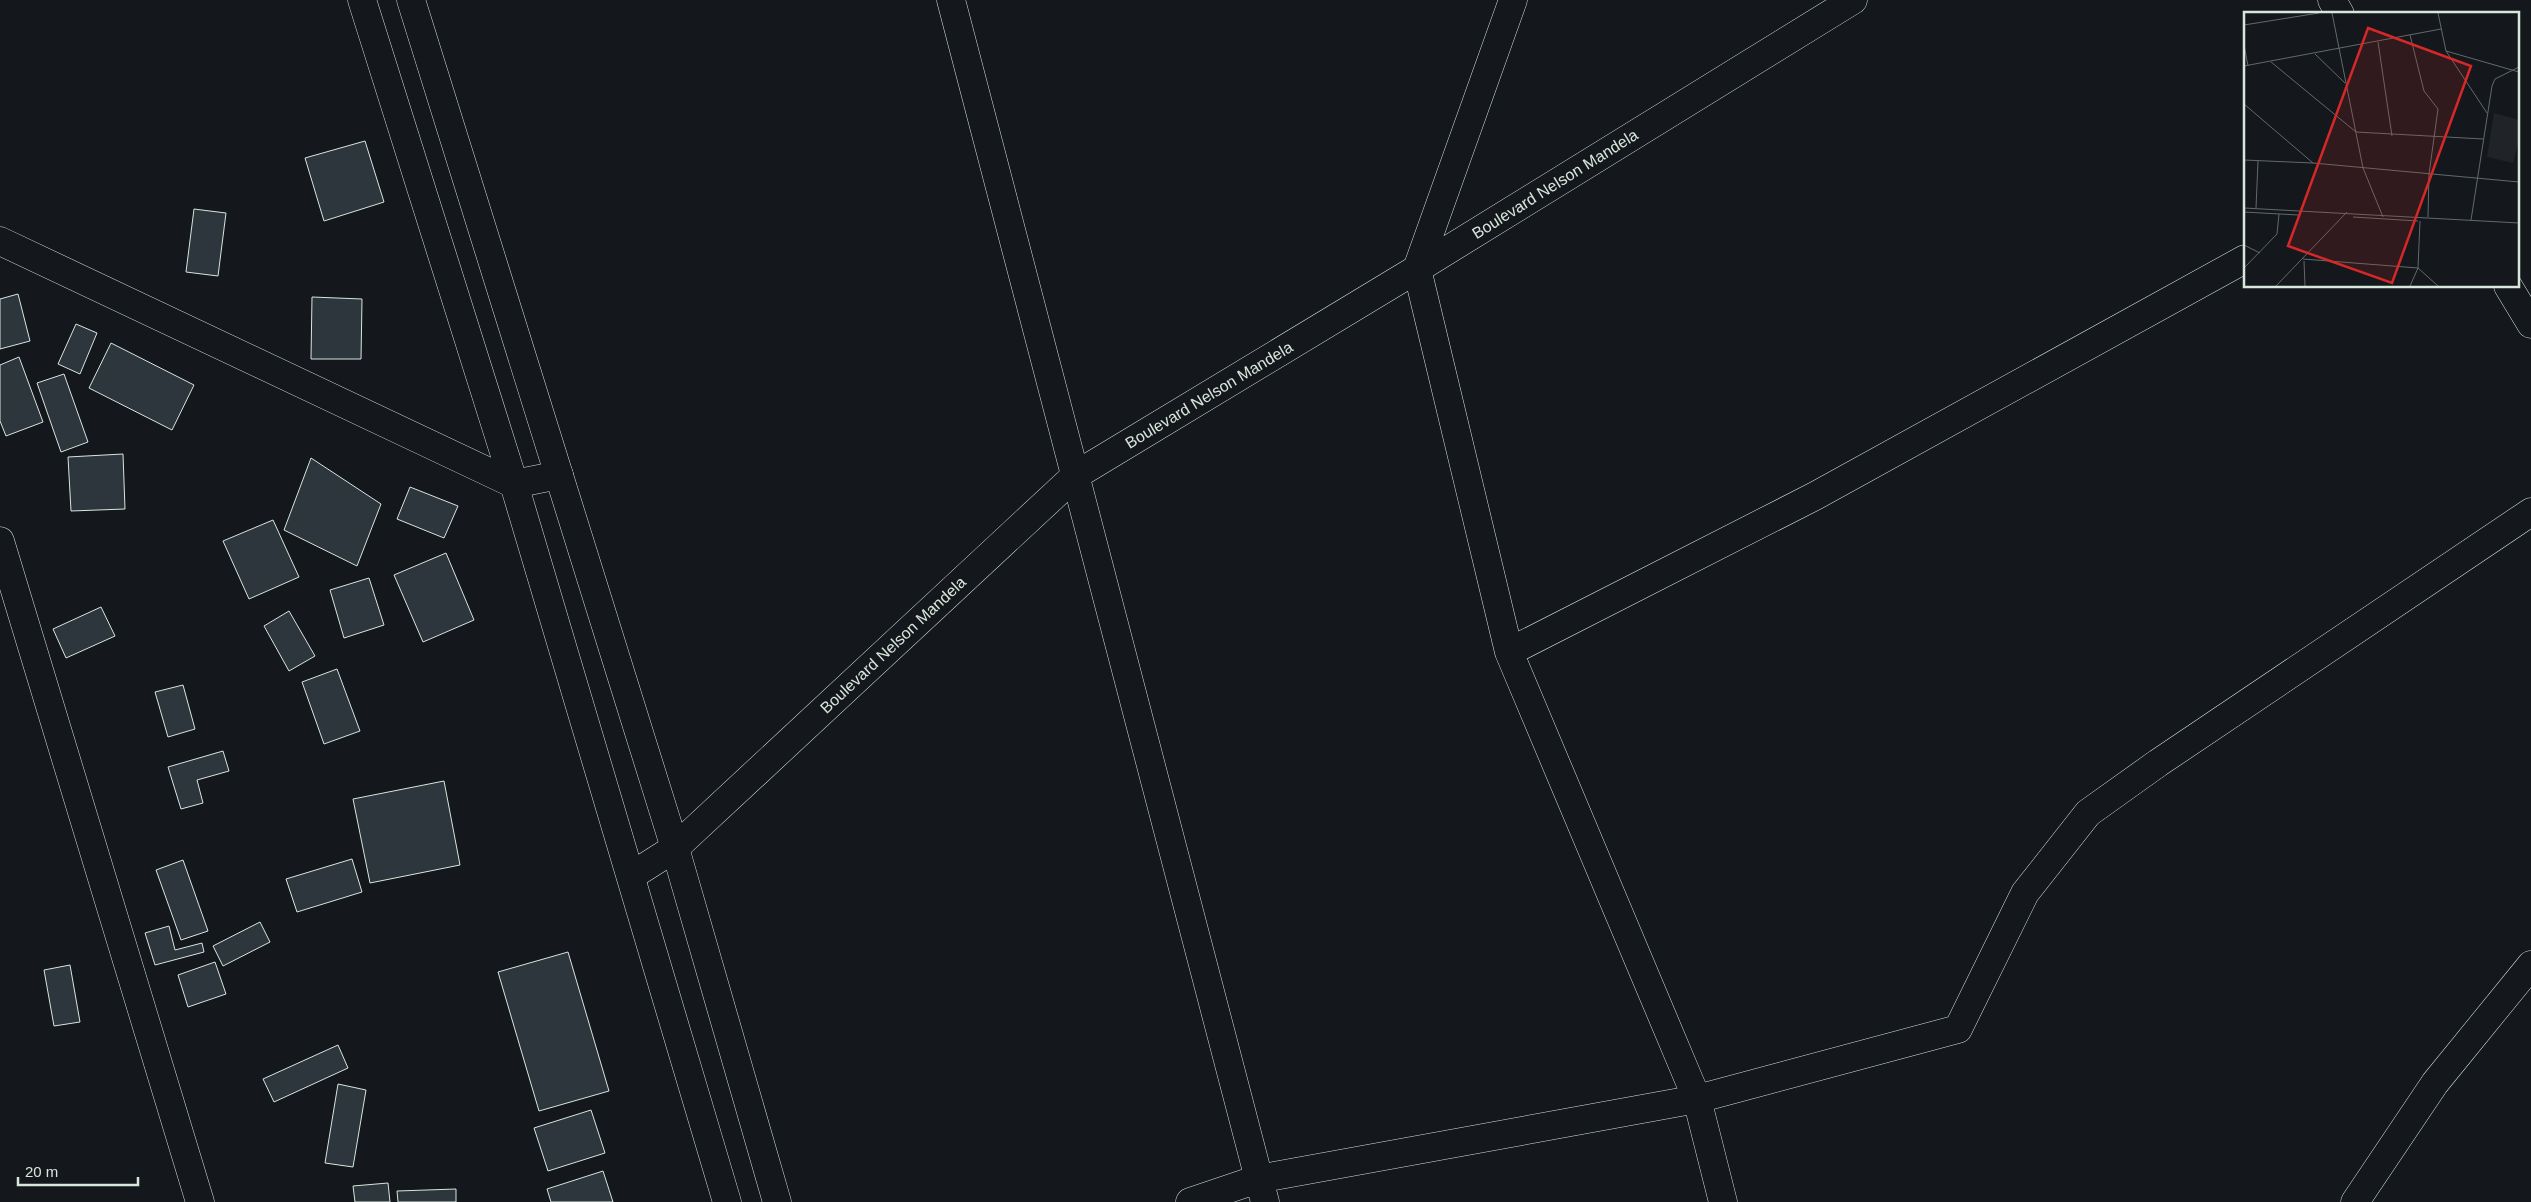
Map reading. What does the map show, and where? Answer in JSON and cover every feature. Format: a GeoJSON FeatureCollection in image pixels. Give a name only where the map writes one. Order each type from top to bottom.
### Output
{"type":"FeatureCollection","features":[{"type":"Feature","properties":{"kind":"main road"},"geometry":{"type":"LineString","coordinates":[[362,0],[514,484],[727,1202]]}},
{"type":"Feature","properties":{"kind":"main road"},"geometry":{"type":"LineString","coordinates":[[411,0],[675,848],[777,1202]]}},
{"type":"Feature","properties":{"kind":"main road"},"geometry":{"type":"LineString","coordinates":[[951,0],[1262,1190]]}},
{"type":"Feature","properties":{"kind":"main road"},"geometry":{"type":"LineString","coordinates":[[1513,0],[1417,269],[1509,652],[1697,1099],[1723,1202]]}},
{"type":"Feature","properties":{"kind":"main road","name":"Boulevard Nelson Mandela"},"geometry":{"type":"LineString","coordinates":[[631,876],[675,848],[1076,475],[1417,269],[1853,0]]}},
{"type":"Feature","properties":{"kind":"main road"},"geometry":{"type":"LineString","coordinates":[[2332,0],[2339,12]]}},
{"type":"Feature","properties":{"kind":"main road"},"geometry":{"type":"LineString","coordinates":[[0,241],[514,484],[559,475]]}},
{"type":"Feature","properties":{"kind":"main road"},"geometry":{"type":"LineString","coordinates":[[1509,652],[1815,496],[2244,260]]}},
{"type":"Feature","properties":{"kind":"main road"},"geometry":{"type":"LineString","coordinates":[[2509,288],[2531,324]]}},
{"type":"Feature","properties":{"kind":"main road"},"geometry":{"type":"LineString","coordinates":[[1190,1202],[1262,1190],[1697,1099],[1958,1029],[2025,892],[2088,813],[2158,762],[2531,512]]}},
{"type":"Feature","properties":{"kind":"main road"},"geometry":{"type":"LineString","coordinates":[[0,541],[200,1202]]}},
{"type":"Feature","properties":{"kind":"main road"},"geometry":{"type":"LineString","coordinates":[[2355,1202],[2435,1083],[2531,964]]}},
{"type":"Feature","properties":{"kind":"building"},"geometry":{"type":"Polygon","coordinates":[[[365,141],[384,202],[324,221],[305,158],[365,141]]]}},
{"type":"Feature","properties":{"kind":"building"},"geometry":{"type":"Polygon","coordinates":[[[194,209],[226,213],[218,276],[186,272],[194,209]]]}},
{"type":"Feature","properties":{"kind":"building"},"geometry":{"type":"Polygon","coordinates":[[[18,294],[30,341],[0,349],[0,299],[18,294]]]}},
{"type":"Feature","properties":{"kind":"building"},"geometry":{"type":"Polygon","coordinates":[[[312,297],[362,299],[361,359],[311,359],[312,297]]]}},
{"type":"Feature","properties":{"kind":"building"},"geometry":{"type":"Polygon","coordinates":[[[76,324],[97,333],[80,374],[58,364],[76,324]]]}},
{"type":"Feature","properties":{"kind":"building"},"geometry":{"type":"Polygon","coordinates":[[[111,343],[194,385],[172,430],[89,388],[111,343]]]}},
{"type":"Feature","properties":{"kind":"building"},"geometry":{"type":"Polygon","coordinates":[[[19,357],[43,422],[6,436],[0,421],[0,365],[19,357]]]}},
{"type":"Feature","properties":{"kind":"building"},"geometry":{"type":"Polygon","coordinates":[[[64,374],[88,442],[61,452],[37,383],[64,374]]]}},
{"type":"Feature","properties":{"kind":"building"},"geometry":{"type":"Polygon","coordinates":[[[123,454],[125,509],[71,511],[68,457],[123,454]]]}},
{"type":"Feature","properties":{"kind":"building"},"geometry":{"type":"Polygon","coordinates":[[[311,458],[381,504],[357,566],[284,530],[311,458]]]}},
{"type":"Feature","properties":{"kind":"building"},"geometry":{"type":"Polygon","coordinates":[[[410,487],[458,506],[444,538],[397,519],[410,487]]]}},
{"type":"Feature","properties":{"kind":"building"},"geometry":{"type":"Polygon","coordinates":[[[273,520],[299,577],[249,599],[223,541],[273,520]]]}},
{"type":"Feature","properties":{"kind":"building"},"geometry":{"type":"Polygon","coordinates":[[[446,553],[474,620],[423,642],[394,575],[446,553]]]}},
{"type":"Feature","properties":{"kind":"building"},"geometry":{"type":"Polygon","coordinates":[[[369,578],[384,625],[344,638],[330,590],[369,578]]]}},
{"type":"Feature","properties":{"kind":"building"},"geometry":{"type":"Polygon","coordinates":[[[101,607],[115,636],[66,658],[53,629],[101,607]]]}},
{"type":"Feature","properties":{"kind":"building"},"geometry":{"type":"Polygon","coordinates":[[[289,611],[315,656],[289,671],[264,626],[289,611]]]}},
{"type":"Feature","properties":{"kind":"building"},"geometry":{"type":"Polygon","coordinates":[[[337,669],[360,731],[324,744],[302,682],[337,669]]]}},
{"type":"Feature","properties":{"kind":"building"},"geometry":{"type":"Polygon","coordinates":[[[183,685],[195,729],[168,737],[155,692],[183,685]]]}},
{"type":"Feature","properties":{"kind":"building"},"geometry":{"type":"Polygon","coordinates":[[[223,751],[229,771],[197,780],[203,803],[181,809],[168,767],[223,751]]]}},
{"type":"Feature","properties":{"kind":"building"},"geometry":{"type":"Polygon","coordinates":[[[444,781],[460,865],[370,883],[353,799],[444,781]]]}},
{"type":"Feature","properties":{"kind":"building"},"geometry":{"type":"Polygon","coordinates":[[[352,859],[362,892],[297,912],[286,879],[352,859]]]}},
{"type":"Feature","properties":{"kind":"building"},"geometry":{"type":"Polygon","coordinates":[[[183,860],[208,931],[181,940],[156,870],[183,860]]]}},
{"type":"Feature","properties":{"kind":"building"},"geometry":{"type":"Polygon","coordinates":[[[260,922],[270,942],[223,966],[213,946],[260,922]]]}},
{"type":"Feature","properties":{"kind":"building"},"geometry":{"type":"Polygon","coordinates":[[[169,926],[175,950],[202,943],[204,952],[155,965],[145,933],[169,926]]]}},
{"type":"Feature","properties":{"kind":"building"},"geometry":{"type":"Polygon","coordinates":[[[568,952],[609,1091],[539,1111],[498,972],[568,952]]]}},
{"type":"Feature","properties":{"kind":"building"},"geometry":{"type":"Polygon","coordinates":[[[215,962],[226,994],[188,1007],[178,975],[215,962]]]}},
{"type":"Feature","properties":{"kind":"building"},"geometry":{"type":"Polygon","coordinates":[[[70,965],[80,1022],[54,1026],[44,970],[70,965]]]}},
{"type":"Feature","properties":{"kind":"building"},"geometry":{"type":"Polygon","coordinates":[[[338,1045],[348,1068],[274,1102],[263,1079],[338,1045]]]}},
{"type":"Feature","properties":{"kind":"building"},"geometry":{"type":"Polygon","coordinates":[[[338,1084],[366,1090],[353,1167],[325,1163],[338,1084]]]}},
{"type":"Feature","properties":{"kind":"building"},"geometry":{"type":"Polygon","coordinates":[[[591,1110],[605,1153],[548,1171],[534,1128],[591,1110]]]}},
{"type":"Feature","properties":{"kind":"building"},"geometry":{"type":"Polygon","coordinates":[[[603,1171],[613,1202],[551,1202],[547,1189],[603,1171]]]}},
{"type":"Feature","properties":{"kind":"building"},"geometry":{"type":"Polygon","coordinates":[[[388,1183],[390,1202],[355,1202],[353,1186],[388,1183]]]}},
{"type":"Feature","properties":{"kind":"building"},"geometry":{"type":"Polygon","coordinates":[[[456,1189],[456,1202],[398,1202],[397,1191],[456,1189]]]}}]}
